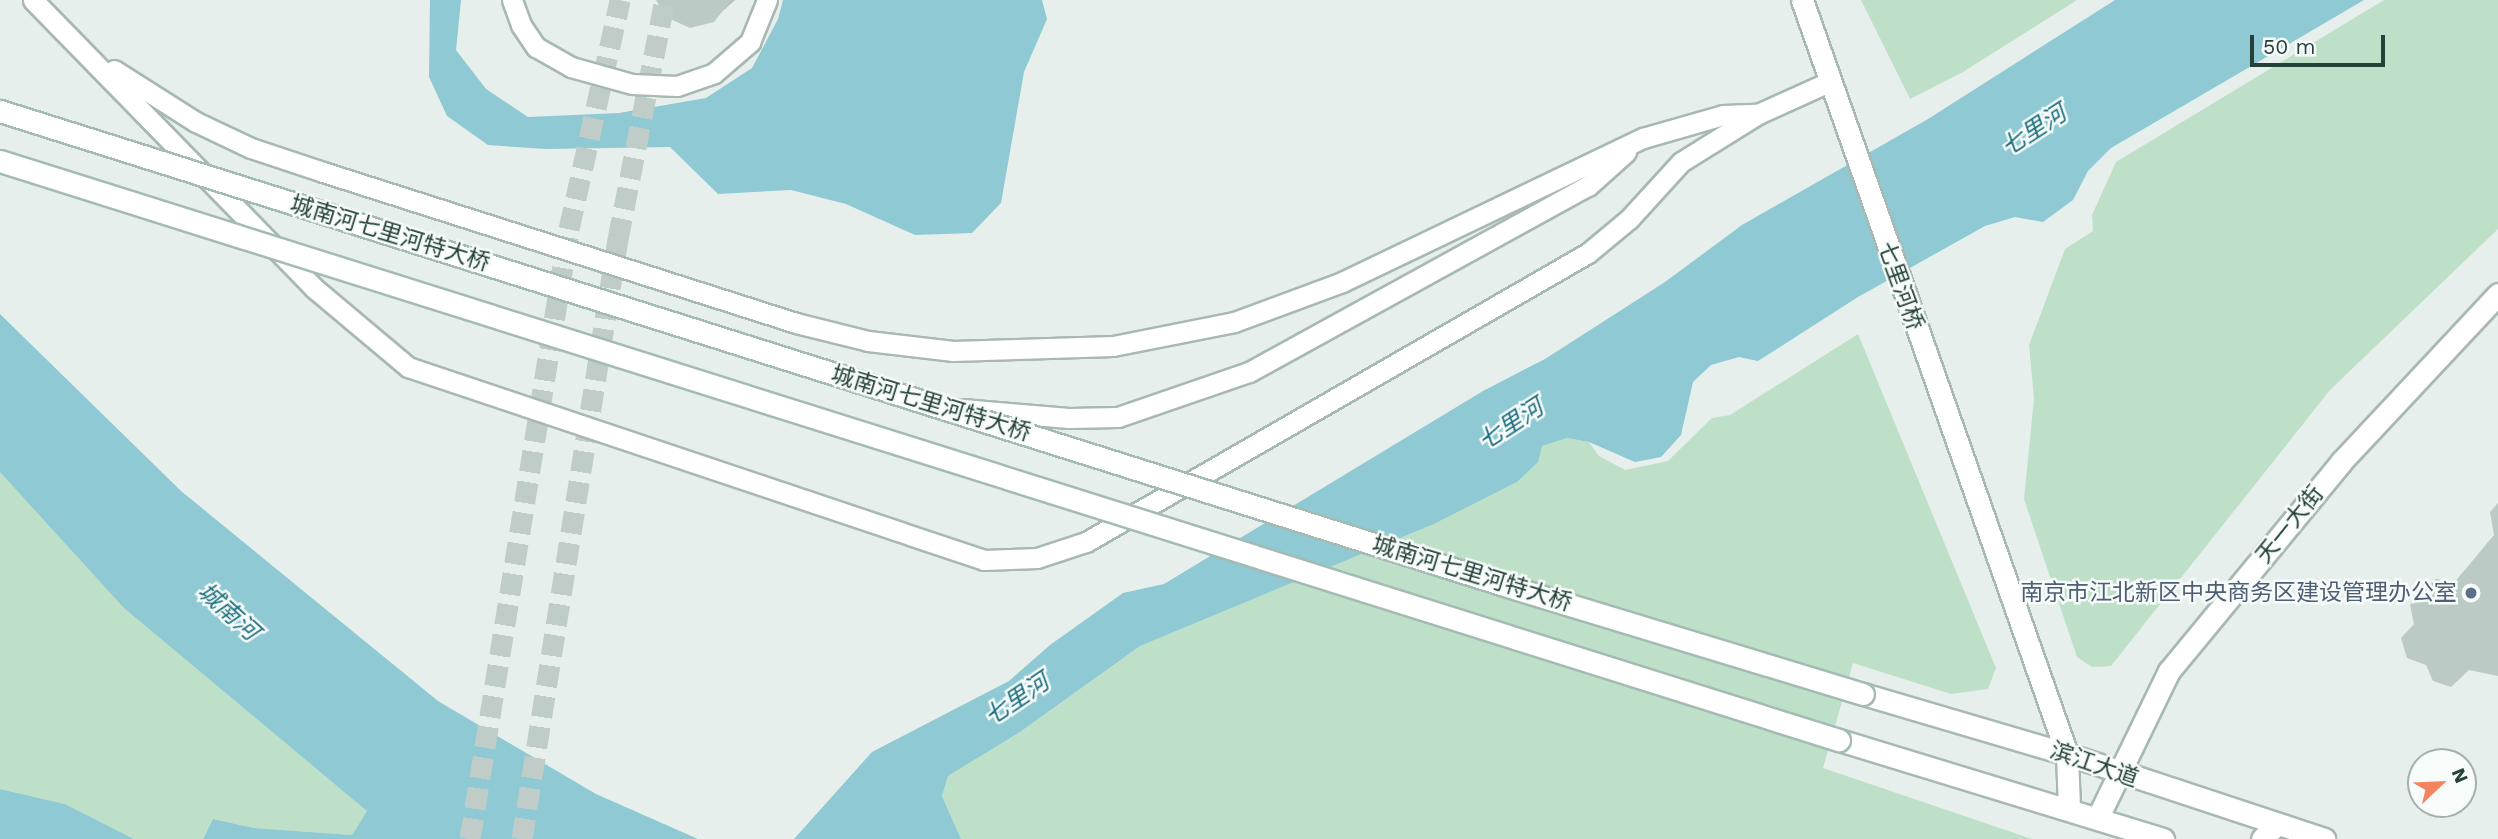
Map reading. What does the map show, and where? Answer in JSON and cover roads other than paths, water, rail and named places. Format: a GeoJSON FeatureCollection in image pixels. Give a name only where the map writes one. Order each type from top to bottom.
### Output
{"type":"FeatureCollection","features":[{"type":"Feature","properties":{"kind":"main road","name":"七里河桥"},"geometry":{"type":"LineString","coordinates":[[1802,0],[1831,91],[2067,754],[2068,808]]}},
{"type":"Feature","properties":{"kind":"main road","name":"城南河七里河特大桥"},"geometry":{"type":"LineString","coordinates":[[0,111],[1863,694]]}},
{"type":"Feature","properties":{"kind":"main road","name":"城南河七里河特大桥"},"geometry":{"type":"LineString","coordinates":[[0,161],[1839,740]]}},
{"type":"Feature","properties":{"kind":"main road","name":"天一大街"},"geometry":{"type":"LineString","coordinates":[[2098,817],[2169,671],[2341,462],[2498,294]]}},
{"type":"Feature","properties":{"kind":"main road","name":"滨江大道"},"geometry":{"type":"LineString","coordinates":[[1863,694],[2067,754],[2117,774],[2324,839]]}},
{"type":"Feature","properties":{"kind":"main road","name":"滨江大道"},"geometry":{"type":"LineString","coordinates":[[1839,740],[2164,839]]}},
{"type":"Feature","properties":{"kind":"main road"},"geometry":{"type":"LineString","coordinates":[[2262,839],[2277,824]]}},
{"type":"Feature","properties":{"kind":"street"},"geometry":{"type":"LineString","coordinates":[[33,0],[314,288],[408,367],[984,560],[1037,558],[1086,542],[1588,253],[1629,219],[1681,162],[1758,114],[1831,91]]}},
{"type":"Feature","properties":{"kind":"street"},"geometry":{"type":"LineString","coordinates":[[512,0],[521,25],[536,47],[571,66],[632,84],[677,86],[714,74],[750,42],[767,0]]}},
{"type":"Feature","properties":{"kind":"street"},"geometry":{"type":"LineString","coordinates":[[83,50],[196,122],[251,148],[796,323],[868,341],[953,351],[1113,346],[1245,318],[1342,282],[1643,138],[1723,115],[1758,114]]}},
{"type":"Feature","properties":{"kind":"street"},"geometry":{"type":"LineString","coordinates":[[941,407],[1069,418],[1118,417],[1249,372],[1588,186],[1643,138]]}},
{"type":"Feature","properties":{"kind":"water"},"geometry":{"type":"Polygon","coordinates":[[[430,0],[461,0],[456,50],[486,89],[528,117],[619,113],[706,98],[752,68],[778,19],[783,0],[1042,0],[1047,19],[1024,72],[1001,203],[972,233],[915,235],[846,204],[791,190],[718,194],[670,147],[546,149],[488,145],[447,116],[429,77],[430,0]]]}},
{"type":"Feature","properties":{"kind":"water","name":"七里河"},"geometry":{"type":"Polygon","coordinates":[[[2115,0],[2364,0],[2111,148],[2088,171],[2073,200],[2043,222],[2015,217],[1985,226],[1858,297],[1758,361],[1739,357],[1711,365],[1693,382],[1681,435],[1661,457],[1635,462],[1589,442],[1567,438],[1542,446],[1538,462],[1517,482],[1434,524],[1140,646],[1020,732],[948,776],[942,796],[961,839],[794,839],[872,752],[1009,681],[1050,645],[1123,593],[1164,584],[1483,391],[1545,359],[1665,282],[1742,225],[1928,119],[2115,0]]]}},
{"type":"Feature","properties":{"kind":"water","name":"城南河"},"geometry":{"type":"Polygon","coordinates":[[[0,314],[181,491],[438,701],[596,794],[698,839],[203,839],[213,819],[254,828],[352,835],[367,811],[124,608],[0,472],[0,314]]]}},
{"type":"Feature","properties":{"kind":"water"},"geometry":{"type":"Polygon","coordinates":[[[0,789],[65,804],[134,839],[0,839],[0,789]]]}},
{"type":"Feature","properties":{"kind":"tunnel"},"geometry":{"type":"LineString","coordinates":[[470,839],[569,229],[620,0]]}},
{"type":"Feature","properties":{"kind":"tunnel"},"geometry":{"type":"LineString","coordinates":[[522,839],[618,239],[665,0]]}},
{"type":"Feature","properties":{"kind":"place","name":"南京市江北新区中央商务区建设管理办公室"},"geometry":{"type":"Point","coordinates":[2471,593]}}]}
